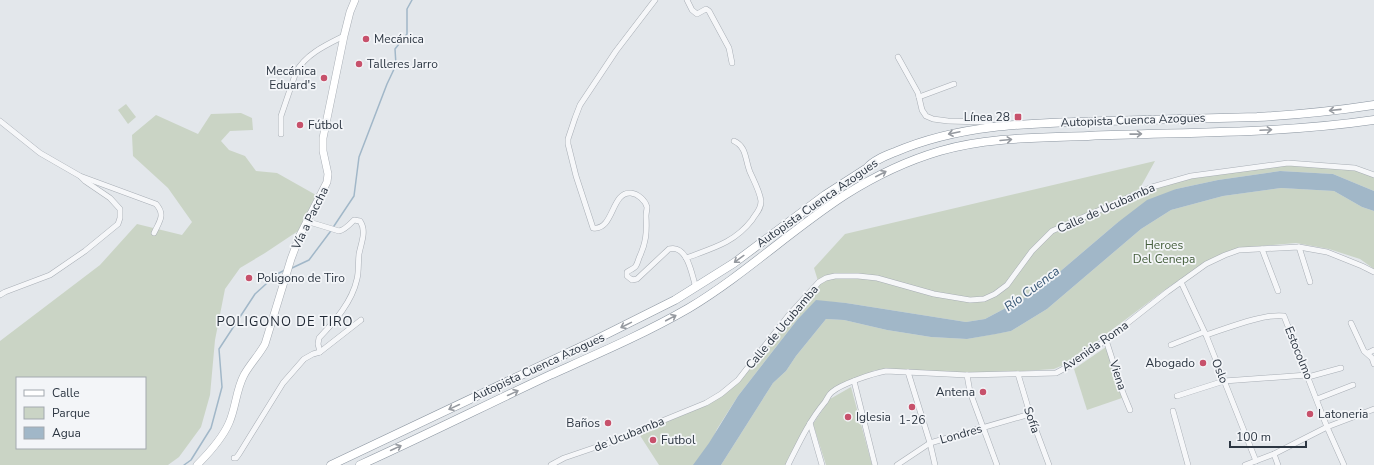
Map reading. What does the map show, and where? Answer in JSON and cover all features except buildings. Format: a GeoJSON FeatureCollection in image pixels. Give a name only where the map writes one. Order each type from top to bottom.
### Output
{"type":"FeatureCollection","features":[{"type":"Feature","properties":{"kind":"highway","name":"Autopista Cuenca Azogues"},"geometry":{"type":"LineString","coordinates":[[331,465],[641,318],[696,288],[739,259],[819,199],[867,168],[872,162],[899,150],[931,139],[965,131],[994,127],[1066,122],[1273,116],[1374,105]]}},
{"type":"Feature","properties":{"kind":"highway","name":"Autopista Cuenca Azogues"},"geometry":{"type":"LineString","coordinates":[[360,465],[535,382],[612,348],[675,316],[724,285],[845,195],[878,176],[910,161],[962,146],[1011,139],[1121,134],[1279,130],[1374,120]]}},
{"type":"Feature","properties":{"kind":"main road","name":"Vía a Paccha"},"geometry":{"type":"LineString","coordinates":[[197,465],[213,449],[229,423],[242,379],[265,344],[288,269],[306,221],[327,182],[328,174],[323,151],[323,138],[344,36],[350,12],[355,0]]}},
{"type":"Feature","properties":{"kind":"street"},"geometry":{"type":"LineString","coordinates":[[654,0],[616,51],[580,105],[568,144],[576,176],[593,228],[603,226],[613,212],[619,198],[625,194],[632,193],[639,196],[647,206],[647,233],[645,244],[636,266],[627,272],[627,276],[632,280],[638,279],[672,248],[676,248],[682,252],[691,266],[696,288]]}},
{"type":"Feature","properties":{"kind":"street"},"geometry":{"type":"LineString","coordinates":[[687,0],[692,10],[697,14],[706,9],[709,11],[729,48],[732,63]]}},
{"type":"Feature","properties":{"kind":"street"},"geometry":{"type":"LineString","coordinates":[[281,134],[281,116],[292,83],[300,65],[323,46],[344,36]]}},
{"type":"Feature","properties":{"kind":"street"},"geometry":{"type":"LineString","coordinates":[[898,57],[919,97],[922,110],[926,116],[933,119],[948,121],[984,122],[994,127]]}},
{"type":"Feature","properties":{"kind":"street"},"geometry":{"type":"LineString","coordinates":[[919,97],[954,84]]}},
{"type":"Feature","properties":{"kind":"street"},"geometry":{"type":"LineString","coordinates":[[0,121],[40,154],[80,176],[156,204],[161,209],[162,216],[154,233]]}},
{"type":"Feature","properties":{"kind":"street"},"geometry":{"type":"LineString","coordinates":[[686,258],[720,246],[737,236],[759,212],[761,199],[744,151],[741,144],[734,142]]}},
{"type":"Feature","properties":{"kind":"street","name":"Calle de Ucubamba"},"geometry":{"type":"LineString","coordinates":[[706,403],[721,394],[738,380],[788,316],[819,282],[826,278],[835,276],[877,278],[934,294],[970,300],[984,299],[995,294],[1007,285],[1032,251],[1052,231],[1152,187],[1190,176],[1288,163],[1355,168],[1374,175]]}},
{"type":"Feature","properties":{"kind":"street"},"geometry":{"type":"LineString","coordinates":[[0,295],[50,275],[85,251],[118,224],[120,210],[110,198],[80,176]]}},
{"type":"Feature","properties":{"kind":"street"},"geometry":{"type":"LineString","coordinates":[[306,221],[342,231],[354,220],[360,221],[364,233],[358,260],[358,278],[353,293],[346,305],[319,338],[318,344],[320,352]]}},
{"type":"Feature","properties":{"kind":"street"},"geometry":{"type":"LineString","coordinates":[[1299,247],[1310,282]]}},
{"type":"Feature","properties":{"kind":"street","name":"Avenida Roma"},"geometry":{"type":"LineString","coordinates":[[788,465],[810,423],[832,392],[854,381],[886,371],[967,375],[1056,372],[1071,366],[1206,264],[1239,250],[1299,247],[1334,253],[1374,272]]}},
{"type":"Feature","properties":{"kind":"street"},"geometry":{"type":"LineString","coordinates":[[1262,249],[1278,291]]}},
{"type":"Feature","properties":{"kind":"street","name":"Oslo"},"geometry":{"type":"LineString","coordinates":[[1181,282],[1205,333],[1256,461]]}},
{"type":"Feature","properties":{"kind":"street","name":"Estocolmo"},"geometry":{"type":"LineString","coordinates":[[1205,333],[1278,315],[1284,316],[1327,427],[1344,465]]}},
{"type":"Feature","properties":{"kind":"street"},"geometry":{"type":"LineString","coordinates":[[234,458],[236,458],[239,454],[283,383],[304,359],[320,352],[361,320]]}},
{"type":"Feature","properties":{"kind":"street"},"geometry":{"type":"LineString","coordinates":[[1351,323],[1364,351],[1368,353],[1374,364]]}},
{"type":"Feature","properties":{"kind":"street"},"geometry":{"type":"LineString","coordinates":[[1171,345],[1205,333]]}},
{"type":"Feature","properties":{"kind":"street","name":"Viena"},"geometry":{"type":"LineString","coordinates":[[1106,340],[1130,410]]}},
{"type":"Feature","properties":{"kind":"street"},"geometry":{"type":"LineString","coordinates":[[1368,353],[1374,350]]}},
{"type":"Feature","properties":{"kind":"street"},"geometry":{"type":"LineString","coordinates":[[1177,396],[1224,381],[1307,376],[1341,368]]}},
{"type":"Feature","properties":{"kind":"street"},"geometry":{"type":"LineString","coordinates":[[908,372],[930,443],[935,465]]}},
{"type":"Feature","properties":{"kind":"street","name":"Sofía"},"geometry":{"type":"LineString","coordinates":[[1018,374],[1048,465]]}},
{"type":"Feature","properties":{"kind":"street"},"geometry":{"type":"LineString","coordinates":[[967,375],[970,392],[997,465]]}},
{"type":"Feature","properties":{"kind":"street"},"geometry":{"type":"LineString","coordinates":[[854,381],[875,465]]}},
{"type":"Feature","properties":{"kind":"street"},"geometry":{"type":"LineString","coordinates":[[1317,399],[1353,385]]}},
{"type":"Feature","properties":{"kind":"street","name":"de Ucubamba"},"geometry":{"type":"LineString","coordinates":[[551,465],[564,458],[608,443],[706,403]]}},
{"type":"Feature","properties":{"kind":"street"},"geometry":{"type":"LineString","coordinates":[[1245,465],[1274,454],[1327,427],[1374,408]]}},
{"type":"Feature","properties":{"kind":"street"},"geometry":{"type":"LineString","coordinates":[[1173,411],[1188,465]]}},
{"type":"Feature","properties":{"kind":"street","name":"Londres"},"geometry":{"type":"LineString","coordinates":[[897,465],[930,443],[1030,414]]}},
{"type":"Feature","properties":{"kind":"street"},"geometry":{"type":"LineString","coordinates":[[810,423],[822,465]]}},
{"type":"Feature","properties":{"kind":"street"},"geometry":{"type":"LineString","coordinates":[[1274,454],[1278,465]]}},
{"type":"Feature","properties":{"kind":"green space"},"geometry":{"type":"Polygon","coordinates":[[[126,104],[136,117],[128,124],[118,110],[126,104]]]}},
{"type":"Feature","properties":{"kind":"green space"},"geometry":{"type":"Polygon","coordinates":[[[241,113],[252,118],[253,130],[230,131],[221,141],[229,150],[245,156],[256,171],[277,173],[316,195],[298,231],[240,268],[225,289],[215,340],[210,395],[201,427],[179,457],[168,465],[0,465],[0,341],[100,265],[137,224],[182,235],[192,222],[168,188],[133,156],[132,135],[156,115],[198,134],[211,114],[241,113]]]}},
{"type":"Feature","properties":{"kind":"green space"},"geometry":{"type":"Polygon","coordinates":[[[1155,161],[1139,190],[1052,230],[1006,283],[994,293],[984,297],[970,298],[934,292],[858,274],[818,281],[814,268],[845,234],[1155,161]]]}},
{"type":"Feature","properties":{"kind":"green space"},"geometry":{"type":"Polygon","coordinates":[[[1288,163],[1355,168],[1374,175],[1374,191],[1333,174],[1280,171],[1218,180],[1176,189],[1117,223],[1036,292],[985,319],[966,322],[846,303],[816,301],[797,320],[738,396],[717,429],[701,465],[659,465],[639,434],[642,430],[706,403],[738,380],[819,282],[826,278],[858,276],[934,294],[984,299],[1007,285],[1032,251],[1052,231],[1152,187],[1191,176],[1288,163]]]}},
{"type":"Feature","properties":{"kind":"green space","name":"Heroes Del Cenepa"},"geometry":{"type":"Polygon","coordinates":[[[1281,188],[1334,191],[1362,207],[1374,211],[1374,269],[1360,259],[1329,249],[1296,243],[1239,248],[1170,286],[1068,363],[1054,369],[967,375],[875,370],[832,392],[786,465],[721,465],[773,383],[786,371],[796,356],[826,319],[844,320],[887,330],[931,337],[967,339],[1011,331],[1047,309],[1141,229],[1171,210],[1223,196],[1281,188]]]}},
{"type":"Feature","properties":{"kind":"green space"},"geometry":{"type":"Polygon","coordinates":[[[1106,347],[1122,398],[1087,410],[1074,369],[1106,347]]]}},
{"type":"Feature","properties":{"kind":"green space"},"geometry":{"type":"Polygon","coordinates":[[[851,387],[872,465],[826,465],[813,424],[830,399],[851,387]]]}},
{"type":"Feature","properties":{"kind":"water"},"geometry":{"type":"Polygon","coordinates":[[[1280,171],[1333,174],[1374,191],[1374,211],[1362,207],[1334,191],[1281,188],[1223,196],[1171,210],[1141,229],[1047,309],[1011,331],[996,334],[967,339],[931,337],[887,330],[844,320],[826,319],[796,356],[786,371],[773,383],[721,465],[693,465],[709,443],[738,396],[797,320],[816,300],[846,303],[966,322],[985,319],[1036,292],[1117,223],[1147,200],[1176,189],[1218,180],[1280,171]]]}},
{"type":"Feature","properties":{"kind":"waterway"},"geometry":{"type":"LineString","coordinates":[[292,268],[309,260],[354,196],[359,157],[387,84],[396,65],[395,49],[407,34],[407,9],[412,0]]}},
{"type":"Feature","properties":{"kind":"waterway"},"geometry":{"type":"LineString","coordinates":[[184,465],[191,460],[211,428],[222,387],[219,349],[255,294],[277,274],[285,270]]}},
{"type":"Feature","properties":{"kind":"place","name":"Mecánica"},"geometry":{"type":"Point","coordinates":[366,39]}},
{"type":"Feature","properties":{"kind":"place","name":"Talleres Jarro"},"geometry":{"type":"Point","coordinates":[359,64]}},
{"type":"Feature","properties":{"kind":"place","name":"Mecánica Eduard's"},"geometry":{"type":"Point","coordinates":[324,78]}},
{"type":"Feature","properties":{"kind":"place","name":"Línea 28"},"geometry":{"type":"Point","coordinates":[1018,117]}},
{"type":"Feature","properties":{"kind":"place","name":"Fútbol"},"geometry":{"type":"Point","coordinates":[300,125]}},
{"type":"Feature","properties":{"kind":"place","name":"Poligono de Tiro"},"geometry":{"type":"Point","coordinates":[249,278]}},
{"type":"Feature","properties":{"kind":"place","name":"Abogado"},"geometry":{"type":"Point","coordinates":[1203,363]}},
{"type":"Feature","properties":{"kind":"place","name":"Antena"},"geometry":{"type":"Point","coordinates":[983,392]}},
{"type":"Feature","properties":{"kind":"place","name":"1-26"},"geometry":{"type":"Point","coordinates":[912,407]}},
{"type":"Feature","properties":{"kind":"place","name":"Latoneria"},"geometry":{"type":"Point","coordinates":[1310,414]}},
{"type":"Feature","properties":{"kind":"place","name":"Iglesia"},"geometry":{"type":"Point","coordinates":[848,417]}},
{"type":"Feature","properties":{"kind":"place","name":"Baños"},"geometry":{"type":"Point","coordinates":[608,423]}},
{"type":"Feature","properties":{"kind":"place","name":"Futbol"},"geometry":{"type":"Point","coordinates":[653,440]}},
{"type":"Feature","properties":{"kind":"district","name":"POLIGONO DE TIRO"},"geometry":{"type":"Point","coordinates":[285,322]}},
{"type":"Feature","properties":{"kind":"water label","name":"Río Cuenca"},"geometry":{"type":"Point","coordinates":[1032,289]}}]}
